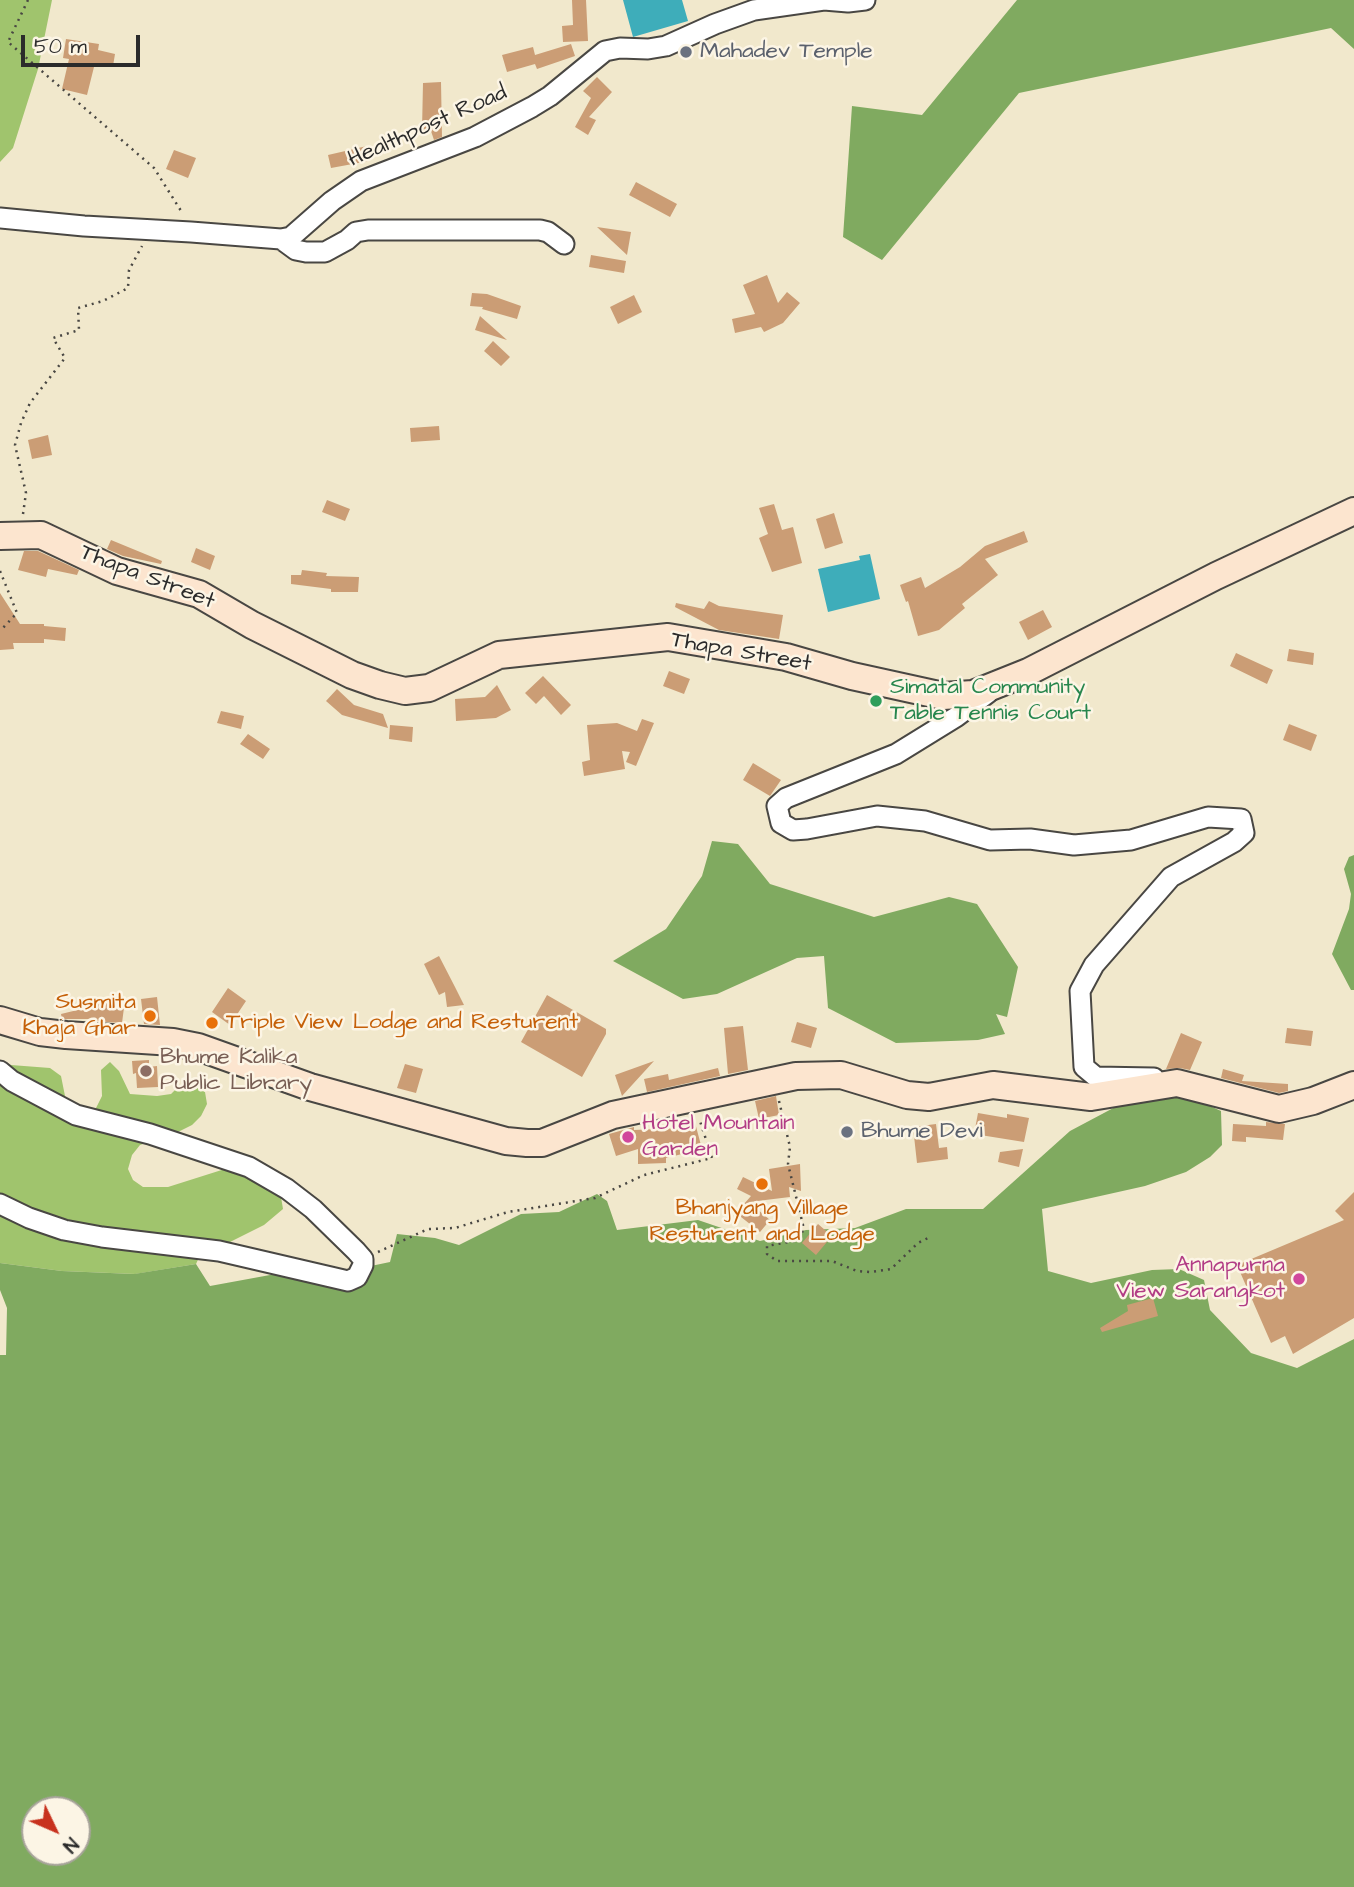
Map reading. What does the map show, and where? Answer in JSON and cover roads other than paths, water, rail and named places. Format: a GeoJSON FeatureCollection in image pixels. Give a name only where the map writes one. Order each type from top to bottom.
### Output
{"type":"FeatureCollection","features":[{"type":"Feature","properties":{"kind":"street","name":"Healthpost Road"},"geometry":{"type":"LineString","coordinates":[[281,239],[291,237],[332,201],[361,181],[475,137],[550,96],[605,51],[666,46],[754,10],[824,0],[865,0]]}},
{"type":"Feature","properties":{"kind":"street"},"geometry":{"type":"LineString","coordinates":[[0,218],[281,239],[296,250],[306,252],[325,252],[356,232],[368,230],[540,230],[548,232],[564,244]]}},
{"type":"Feature","properties":{"kind":"street","name":"Thapa Street"},"geometry":{"type":"LineString","coordinates":[[10,535],[41,535],[117,571],[199,594],[252,625],[352,675],[405,691],[429,688],[499,655],[668,638],[786,657],[852,676],[943,696],[973,694],[1003,682],[1354,511]]}},
{"type":"Feature","properties":{"kind":"street"},"geometry":{"type":"LineString","coordinates":[[1003,682],[956,717],[896,754],[786,798],[778,806],[781,823],[793,830],[807,829],[877,816],[925,821],[990,840],[1030,839],[1074,845],[1131,841],[1208,817],[1241,819],[1244,833],[1234,842],[1171,877],[1094,965],[1080,991],[1084,1067],[1096,1077],[1157,1078],[1279,1109],[1313,1101],[1354,1085]]}},
{"type":"Feature","properties":{"kind":"street"},"geometry":{"type":"LineString","coordinates":[[0,1020],[40,1032],[173,1042],[198,1047],[310,1087],[506,1142],[542,1143],[613,1115],[796,1076],[841,1075],[907,1094],[929,1097],[993,1086],[1091,1097],[1177,1083]]}},
{"type":"Feature","properties":{"kind":"street"},"geometry":{"type":"LineString","coordinates":[[0,1071],[12,1081],[76,1115],[150,1134],[249,1167],[287,1189],[313,1209],[363,1259],[363,1265],[357,1277],[348,1280],[219,1251],[64,1230],[0,1204]]}},
{"type":"Feature","properties":{"kind":"water"},"geometry":{"type":"Polygon","coordinates":[[[623,0],[682,0],[688,21],[633,37],[623,0]]]}},
{"type":"Feature","properties":{"kind":"water"},"geometry":{"type":"Polygon","coordinates":[[[870,554],[880,599],[828,612],[818,569],[860,560],[859,556],[870,554]]]}},
{"type":"Feature","properties":{"kind":"place","name":"Mahadev Temple"},"geometry":{"type":"Point","coordinates":[686,52]}},
{"type":"Feature","properties":{"kind":"place","name":"Simatal Community Table Tennis Court"},"geometry":{"type":"Point","coordinates":[876,701]}},
{"type":"Feature","properties":{"kind":"place","name":"Susmita Khaja Ghar"},"geometry":{"type":"Point","coordinates":[150,1016]}},
{"type":"Feature","properties":{"kind":"place","name":"Triple View Lodge and Resturent"},"geometry":{"type":"Point","coordinates":[212,1023]}},
{"type":"Feature","properties":{"kind":"place","name":"Bhume Kalika Public Library"},"geometry":{"type":"Point","coordinates":[146,1071]}},
{"type":"Feature","properties":{"kind":"place","name":"Bhume Devi"},"geometry":{"type":"Point","coordinates":[847,1132]}},
{"type":"Feature","properties":{"kind":"place","name":"Hotel Mountain Garden"},"geometry":{"type":"Point","coordinates":[628,1137]}},
{"type":"Feature","properties":{"kind":"place","name":"Bhanjyang Village Resturent and Lodge"},"geometry":{"type":"Point","coordinates":[762,1184]}},
{"type":"Feature","properties":{"kind":"place","name":"Annapurna View Sarangkot"},"geometry":{"type":"Point","coordinates":[1299,1279]}}]}
